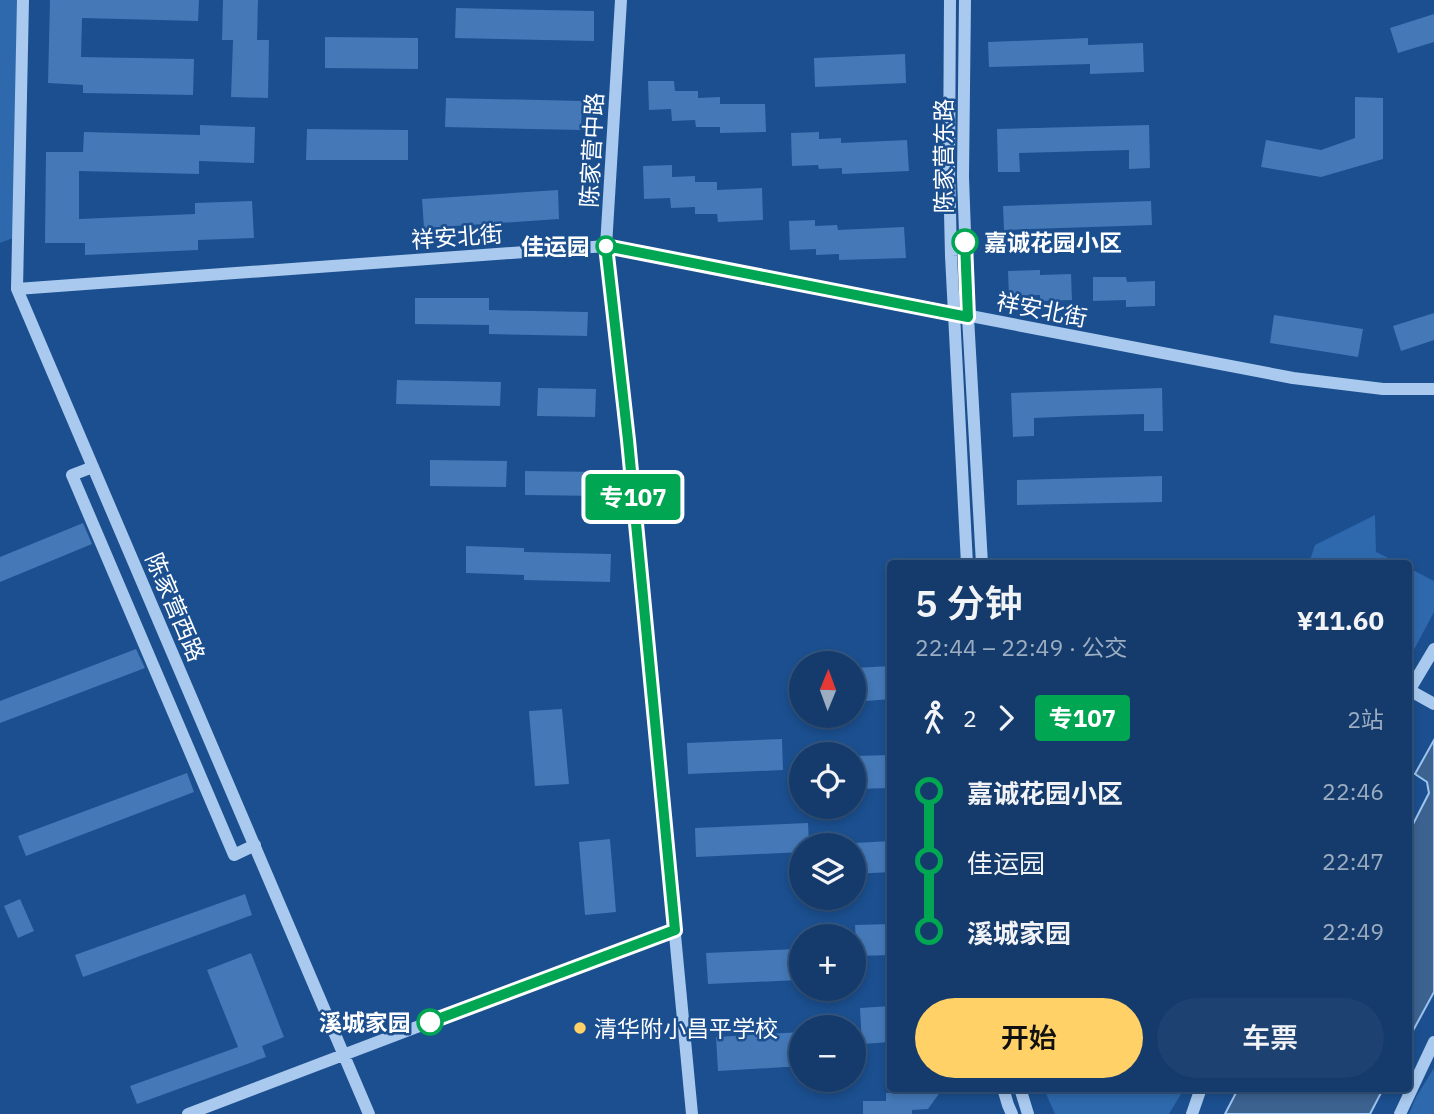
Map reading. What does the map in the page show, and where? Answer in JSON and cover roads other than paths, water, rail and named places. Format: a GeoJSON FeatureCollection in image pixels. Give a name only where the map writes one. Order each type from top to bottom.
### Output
{"type":"FeatureCollection","features":[{"type":"Feature","properties":{"kind":"street","name":"陈家营西路"},"geometry":{"type":"LineString","coordinates":[[23,0],[18,289],[369,1114]]}},
{"type":"Feature","properties":{"kind":"street","name":"陈家营中路"},"geometry":{"type":"LineString","coordinates":[[621,0],[606,246],[628,440],[692,1114]]}},
{"type":"Feature","properties":{"kind":"street","name":"陈家营东路"},"geometry":{"type":"LineString","coordinates":[[950,0],[951,256],[967,560]]}},
{"type":"Feature","properties":{"kind":"street","name":"陈家营东路"},"geometry":{"type":"LineString","coordinates":[[965,0],[963,177],[982,560]]}},
{"type":"Feature","properties":{"kind":"street","name":"祥安北街"},"geometry":{"type":"LineString","coordinates":[[18,289],[606,246],[1293,378],[1383,389],[1434,389]]}},
{"type":"Feature","properties":{"kind":"street"},"geometry":{"type":"LineString","coordinates":[[93,467],[72,475],[234,855],[255,845]]}},
{"type":"Feature","properties":{"kind":"street"},"geometry":{"type":"LineString","coordinates":[[1412,685],[1434,649]]}},
{"type":"Feature","properties":{"kind":"street"},"geometry":{"type":"LineString","coordinates":[[1412,692],[1433,703]]}},
{"type":"Feature","properties":{"kind":"street"},"geometry":{"type":"LineString","coordinates":[[188,1114],[675,930]]}},
{"type":"Feature","properties":{"kind":"street"},"geometry":{"type":"LineString","coordinates":[[1412,1089],[1434,1042]]}},
{"type":"Feature","properties":{"kind":"street"},"geometry":{"type":"LineString","coordinates":[[1004,1092],[1012,1114]]}},
{"type":"Feature","properties":{"kind":"street"},"geometry":{"type":"LineString","coordinates":[[1021,1092],[1028,1114]]}},
{"type":"Feature","properties":{"kind":"street"},"geometry":{"type":"LineString","coordinates":[[1192,1114],[1200,1092]]}},
{"type":"Feature","properties":{"kind":"street"},"geometry":{"type":"LineString","coordinates":[[1400,1114],[1410,1092]]}},
{"type":"Feature","properties":{"kind":"place","name":"嘉诚花园小区"},"geometry":{"type":"Point","coordinates":[965,242]}},
{"type":"Feature","properties":{"kind":"place","name":"佳运园"},"geometry":{"type":"Point","coordinates":[606,246]}},
{"type":"Feature","properties":{"kind":"place","name":"溪城家园"},"geometry":{"type":"Point","coordinates":[430,1022]}},
{"type":"Feature","properties":{"kind":"place","name":"清华附小昌平学校"},"geometry":{"type":"Point","coordinates":[580,1028]}}]}
